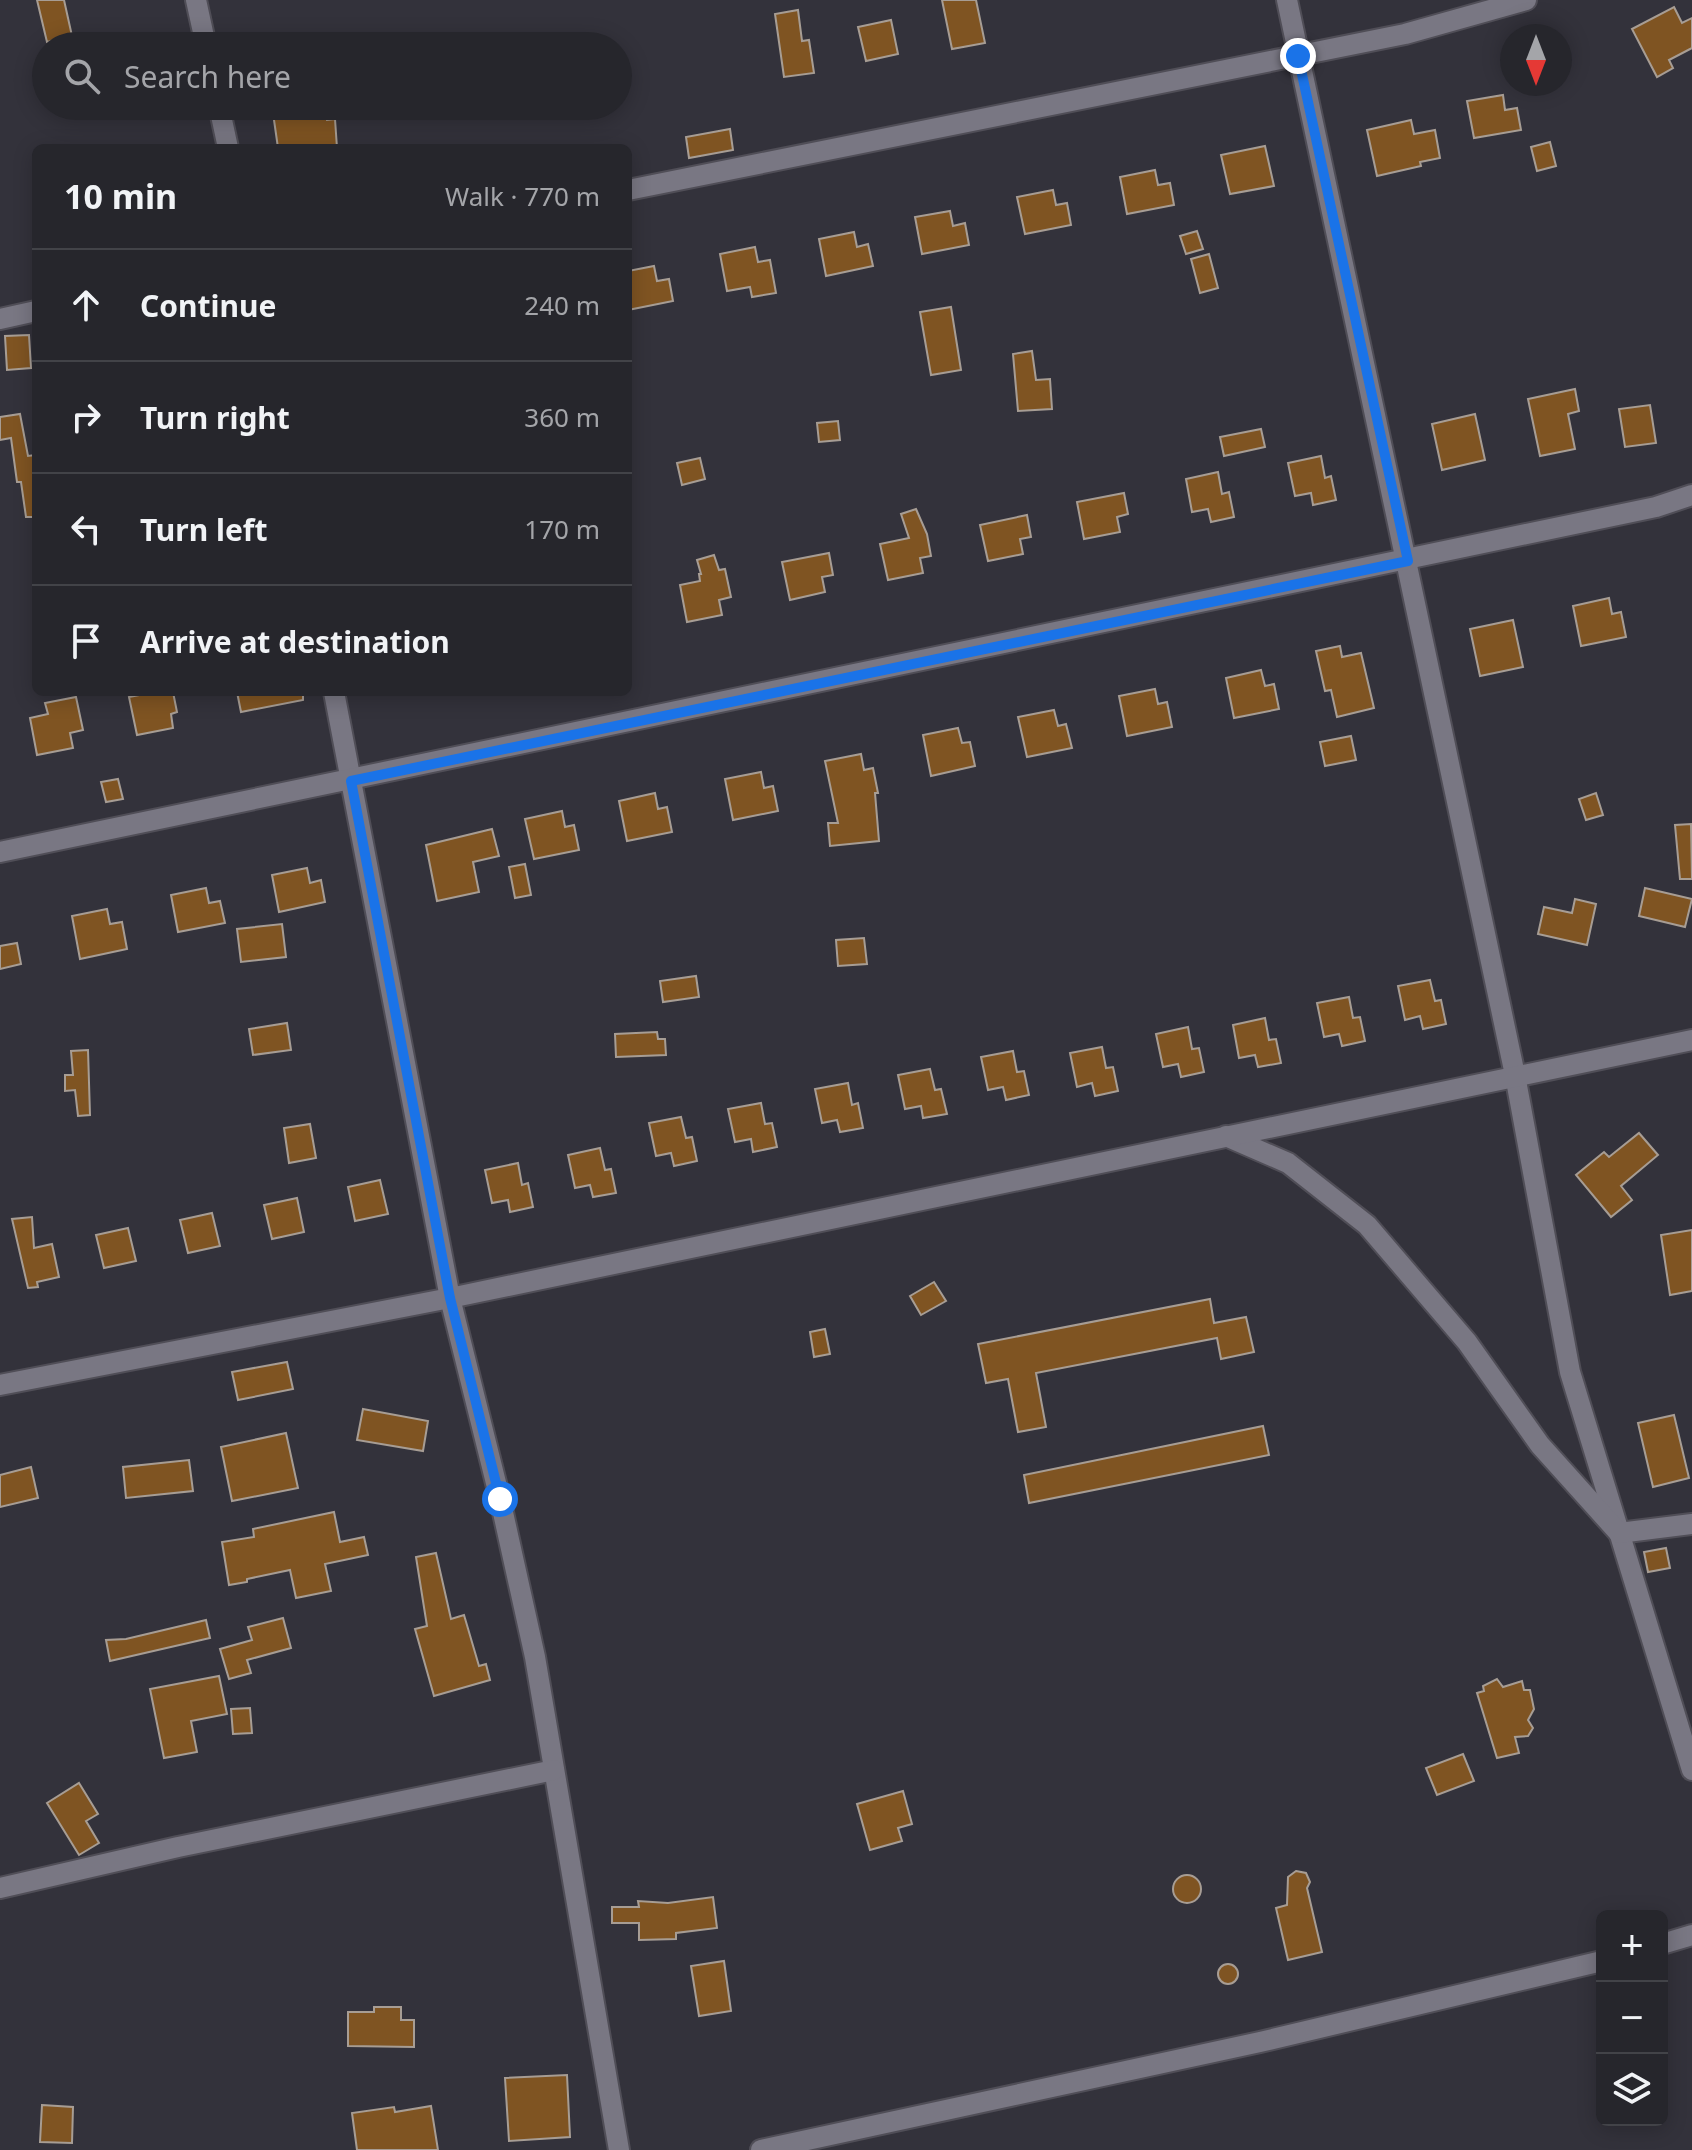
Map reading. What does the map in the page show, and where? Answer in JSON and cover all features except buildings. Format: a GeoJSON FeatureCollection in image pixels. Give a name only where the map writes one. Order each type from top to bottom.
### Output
{"type":"FeatureCollection","features":[{"type":"Feature","properties":{"kind":"street"},"geometry":{"type":"LineString","coordinates":[[196,0],[203,32]]}},
{"type":"Feature","properties":{"kind":"street"},"geometry":{"type":"LineString","coordinates":[[1287,0],[1515,1075],[1570,1372],[1692,1770]]}},
{"type":"Feature","properties":{"kind":"street"},"geometry":{"type":"LineString","coordinates":[[632,189],[1405,34],[1526,0]]}},
{"type":"Feature","properties":{"kind":"street"},"geometry":{"type":"LineString","coordinates":[[222,120],[227,144]]}},
{"type":"Feature","properties":{"kind":"street"},"geometry":{"type":"LineString","coordinates":[[0,319],[32,312]]}},
{"type":"Feature","properties":{"kind":"street"},"geometry":{"type":"LineString","coordinates":[[0,852],[1408,561],[1656,507],[1692,495]]}},
{"type":"Feature","properties":{"kind":"street"},"geometry":{"type":"LineString","coordinates":[[335,696],[450,1298],[516,1566],[535,1657],[619,2150]]}},
{"type":"Feature","properties":{"kind":"street"},"geometry":{"type":"LineString","coordinates":[[0,1385],[450,1298],[1692,1040]]}},
{"type":"Feature","properties":{"kind":"street"},"geometry":{"type":"LineString","coordinates":[[1226,1136],[1288,1163],[1367,1225],[1467,1342],[1540,1445],[1619,1533]]}},
{"type":"Feature","properties":{"kind":"street"},"geometry":{"type":"LineString","coordinates":[[1619,1533],[1692,1524]]}},
{"type":"Feature","properties":{"kind":"street"},"geometry":{"type":"LineString","coordinates":[[0,1888],[178,1847],[554,1770]]}},
{"type":"Feature","properties":{"kind":"street"},"geometry":{"type":"LineString","coordinates":[[1668,1942],[1692,1935]]}},
{"type":"Feature","properties":{"kind":"street"},"geometry":{"type":"LineString","coordinates":[[761,2150],[1260,2042],[1596,1962]]}},
{"type":"Feature","properties":{"kind":"route"},"geometry":{"type":"LineString","coordinates":[[500,1499],[450,1298],[351,781],[1408,561],[1298,56]]}}]}
